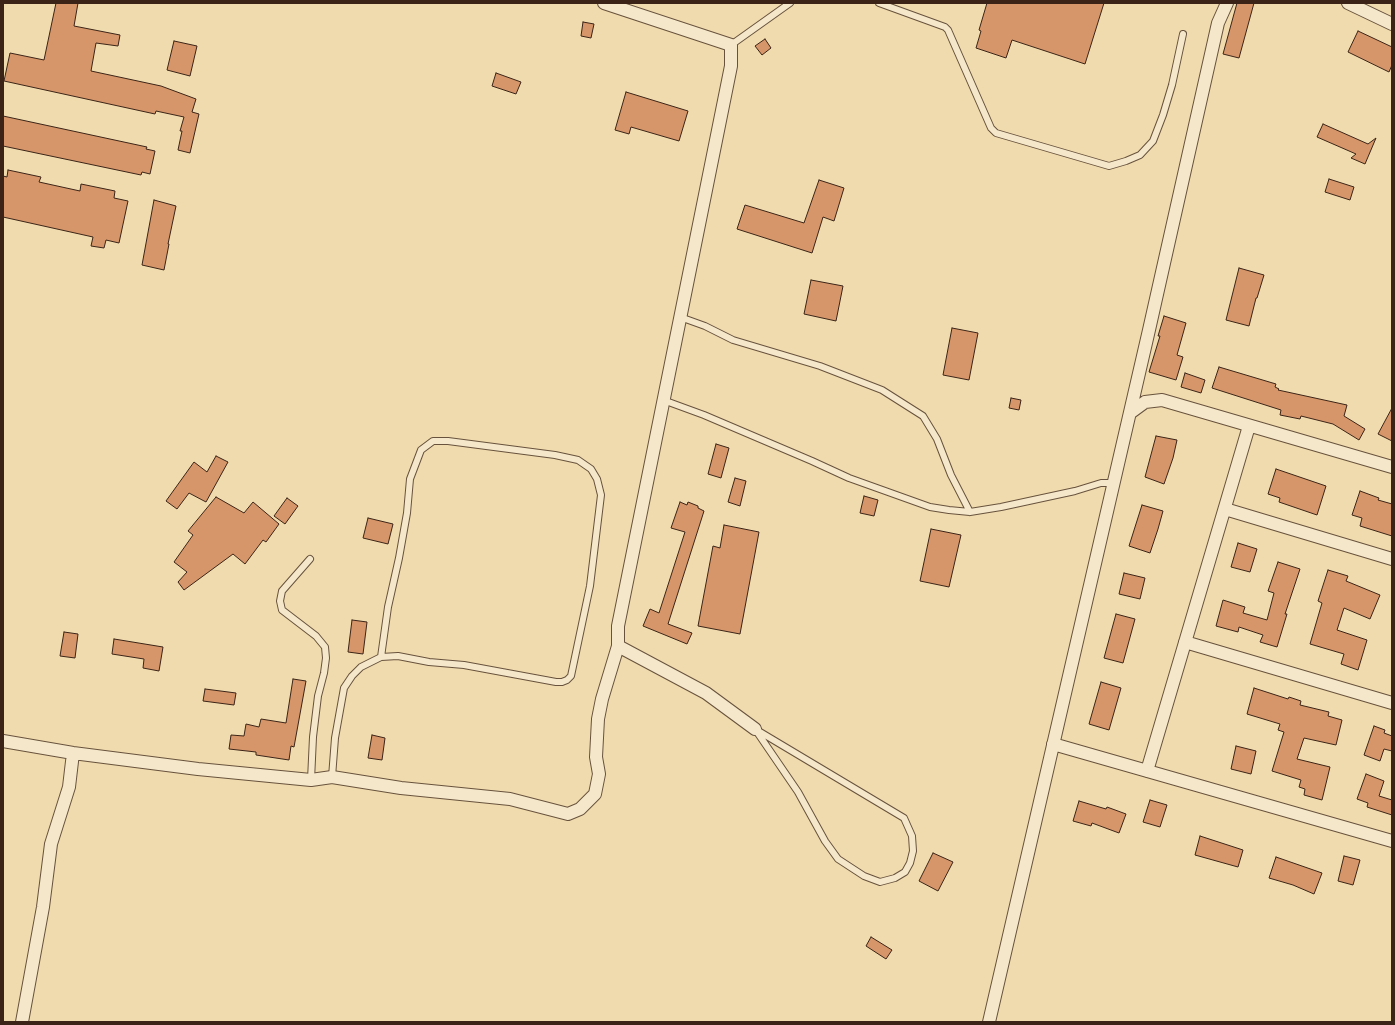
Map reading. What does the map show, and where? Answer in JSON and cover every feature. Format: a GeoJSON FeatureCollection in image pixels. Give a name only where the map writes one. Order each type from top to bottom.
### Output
{"type":"FeatureCollection","features":[{"type":"Feature","properties":{"kind":"street"},"geometry":{"type":"LineString","coordinates":[[3,741],[73,753],[198,769],[311,780],[332,777],[401,788],[510,799],[568,814],[580,809],[595,794],[599,774],[596,757],[598,719],[602,699],[618,646],[618,626],[731,66],[732,45],[604,3]]}},
{"type":"Feature","properties":{"kind":"street"},"geometry":{"type":"LineString","coordinates":[[989,1022],[1114,483],[1218,23],[1227,3]]}},
{"type":"Feature","properties":{"kind":"street"},"geometry":{"type":"LineString","coordinates":[[1348,3],[1392,24]]}},
{"type":"Feature","properties":{"kind":"street"},"geometry":{"type":"LineString","coordinates":[[1130,413],[1144,402],[1162,400],[1392,467]]}},
{"type":"Feature","properties":{"kind":"street"},"geometry":{"type":"LineString","coordinates":[[1147,771],[1249,426]]}},
{"type":"Feature","properties":{"kind":"street"},"geometry":{"type":"LineString","coordinates":[[1225,509],[1392,560]]}},
{"type":"Feature","properties":{"kind":"street"},"geometry":{"type":"LineString","coordinates":[[1185,642],[1392,703]]}},
{"type":"Feature","properties":{"kind":"street"},"geometry":{"type":"LineString","coordinates":[[618,646],[706,693],[755,728]]}},
{"type":"Feature","properties":{"kind":"street"},"geometry":{"type":"LineString","coordinates":[[1053,744],[1392,841]]}},
{"type":"Feature","properties":{"kind":"street"},"geometry":{"type":"LineString","coordinates":[[22,1022],[43,907],[51,844],[69,787],[73,753]]}},
{"type":"Feature","properties":{"kind":"lane"},"geometry":{"type":"LineString","coordinates":[[732,45],[790,3]]}},
{"type":"Feature","properties":{"kind":"lane"},"geometry":{"type":"LineString","coordinates":[[879,3],[945,27],[948,30],[991,128],[996,133],[1109,166],[1126,161],[1140,154],[1153,141],[1172,85],[1183,34]]}},
{"type":"Feature","properties":{"kind":"lane"},"geometry":{"type":"LineString","coordinates":[[680,317],[705,326],[733,340],[820,366],[882,390],[923,416],[937,439],[951,475],[970,512]]}},
{"type":"Feature","properties":{"kind":"lane"},"geometry":{"type":"LineString","coordinates":[[663,400],[704,415],[849,478],[930,507],[970,512],[1002,507],[1101,484],[1114,483]]}},
{"type":"Feature","properties":{"kind":"lane"},"geometry":{"type":"LineString","coordinates":[[332,777],[334,738],[344,688],[352,676],[361,667],[381,657],[398,656],[429,662],[464,665],[556,682],[562,682],[571,676],[590,586],[600,510],[601,495],[597,479],[591,469],[578,460],[555,455],[448,441],[433,442],[421,450],[410,479],[399,558],[388,607],[381,657]]}},
{"type":"Feature","properties":{"kind":"lane"},"geometry":{"type":"LineString","coordinates":[[310,559],[282,591],[280,601],[282,610],[316,636],[325,647],[326,658],[324,673],[318,696],[313,737],[311,780]]}},
{"type":"Feature","properties":{"kind":"lane"},"geometry":{"type":"LineString","coordinates":[[755,728],[904,818],[912,836],[913,851],[910,863],[905,872],[895,878],[880,882],[864,876],[838,860],[825,841],[798,792],[755,728]]}},
{"type":"Feature","properties":{"kind":"building"},"geometry":{"type":"Polygon","coordinates":[[[56,3],[78,3],[74,26],[120,35],[118,46],[96,43],[91,71],[161,86],[196,99],[192,112],[199,114],[190,153],[178,150],[182,131],[180,131],[184,117],[156,111],[155,114],[4,81],[10,53],[44,60],[56,3]]]}},
{"type":"Feature","properties":{"kind":"building"},"geometry":{"type":"Polygon","coordinates":[[[987,3],[1104,3],[1085,64],[1012,40],[1006,58],[976,48],[981,31],[979,30],[987,3]]]}},
{"type":"Feature","properties":{"kind":"building"},"geometry":{"type":"Polygon","coordinates":[[[1237,3],[1254,3],[1239,58],[1223,54],[1237,3]]]}},
{"type":"Feature","properties":{"kind":"building"},"geometry":{"type":"Polygon","coordinates":[[[583,22],[594,24],[591,38],[581,36],[583,22]]]}},
{"type":"Feature","properties":{"kind":"building"},"geometry":{"type":"Polygon","coordinates":[[[1358,31],[1392,47],[1392,65],[1389,72],[1348,52],[1358,31]]]}},
{"type":"Feature","properties":{"kind":"building"},"geometry":{"type":"Polygon","coordinates":[[[765,39],[771,48],[762,55],[755,46],[765,39]]]}},
{"type":"Feature","properties":{"kind":"building"},"geometry":{"type":"Polygon","coordinates":[[[174,41],[197,46],[190,76],[167,70],[174,41]]]}},
{"type":"Feature","properties":{"kind":"building"},"geometry":{"type":"Polygon","coordinates":[[[496,73],[521,82],[516,94],[492,86],[496,73]]]}},
{"type":"Feature","properties":{"kind":"building"},"geometry":{"type":"Polygon","coordinates":[[[626,92],[688,111],[679,141],[631,127],[629,134],[615,130],[626,92]]]}},
{"type":"Feature","properties":{"kind":"building"},"geometry":{"type":"Polygon","coordinates":[[[3,116],[147,147],[146,149],[155,151],[150,174],[142,172],[141,175],[3,146],[3,116]]]}},
{"type":"Feature","properties":{"kind":"building"},"geometry":{"type":"Polygon","coordinates":[[[1323,124],[1368,144],[1376,138],[1365,164],[1351,158],[1356,154],[1317,137],[1323,124]]]}},
{"type":"Feature","properties":{"kind":"building"},"geometry":{"type":"Polygon","coordinates":[[[8,170],[41,177],[39,182],[80,191],[81,184],[115,191],[114,198],[128,201],[119,243],[106,240],[104,248],[91,246],[93,237],[3,217],[3,176],[7,177],[8,170]]]}},
{"type":"Feature","properties":{"kind":"building"},"geometry":{"type":"Polygon","coordinates":[[[1329,179],[1354,187],[1350,200],[1325,192],[1329,179]]]}},
{"type":"Feature","properties":{"kind":"building"},"geometry":{"type":"Polygon","coordinates":[[[819,180],[844,188],[834,221],[823,217],[812,253],[737,229],[745,205],[804,223],[819,180]]]}},
{"type":"Feature","properties":{"kind":"building"},"geometry":{"type":"Polygon","coordinates":[[[154,200],[176,206],[164,270],[142,265],[154,200]]]}},
{"type":"Feature","properties":{"kind":"building"},"geometry":{"type":"Polygon","coordinates":[[[1239,268],[1264,275],[1249,326],[1226,320],[1239,268]]]}},
{"type":"Feature","properties":{"kind":"building"},"geometry":{"type":"Polygon","coordinates":[[[811,280],[843,286],[836,321],[804,314],[811,280]]]}},
{"type":"Feature","properties":{"kind":"building"},"geometry":{"type":"Polygon","coordinates":[[[1164,316],[1186,323],[1177,355],[1183,357],[1176,380],[1149,372],[1160,336],[1158,336],[1164,316]]]}},
{"type":"Feature","properties":{"kind":"building"},"geometry":{"type":"Polygon","coordinates":[[[952,328],[978,333],[969,380],[943,375],[952,328]]]}},
{"type":"Feature","properties":{"kind":"building"},"geometry":{"type":"Polygon","coordinates":[[[1219,367],[1276,384],[1275,387],[1279,389],[1278,390],[1347,405],[1344,416],[1365,429],[1359,440],[1333,424],[1301,416],[1300,419],[1280,415],[1281,410],[1212,388],[1219,367]]]}},
{"type":"Feature","properties":{"kind":"building"},"geometry":{"type":"Polygon","coordinates":[[[1185,373],[1205,380],[1201,393],[1181,387],[1185,373]]]}},
{"type":"Feature","properties":{"kind":"building"},"geometry":{"type":"Polygon","coordinates":[[[1011,398],[1021,400],[1019,410],[1009,408],[1011,398]]]}},
{"type":"Feature","properties":{"kind":"building"},"geometry":{"type":"Polygon","coordinates":[[[1392,408],[1392,441],[1378,434],[1392,408]]]}},
{"type":"Feature","properties":{"kind":"building"},"geometry":{"type":"Polygon","coordinates":[[[1156,436],[1177,440],[1173,458],[1164,484],[1145,477],[1156,436]]]}},
{"type":"Feature","properties":{"kind":"building"},"geometry":{"type":"Polygon","coordinates":[[[716,444],[729,448],[721,478],[708,474],[716,444]]]}},
{"type":"Feature","properties":{"kind":"building"},"geometry":{"type":"Polygon","coordinates":[[[216,456],[228,462],[206,502],[189,493],[177,509],[166,501],[194,462],[207,472],[216,456]]]}},
{"type":"Feature","properties":{"kind":"building"},"geometry":{"type":"Polygon","coordinates":[[[1276,469],[1326,486],[1317,515],[1279,502],[1280,498],[1268,494],[1276,469]]]}},
{"type":"Feature","properties":{"kind":"building"},"geometry":{"type":"Polygon","coordinates":[[[735,478],[746,481],[740,506],[728,502],[735,478]]]}},
{"type":"Feature","properties":{"kind":"building"},"geometry":{"type":"Polygon","coordinates":[[[1360,491],[1379,498],[1378,500],[1392,504],[1392,536],[1360,526],[1362,518],[1352,515],[1360,491]]]}},
{"type":"Feature","properties":{"kind":"building"},"geometry":{"type":"Polygon","coordinates":[[[864,496],[878,500],[874,516],[860,513],[864,496]]]}},
{"type":"Feature","properties":{"kind":"building"},"geometry":{"type":"Polygon","coordinates":[[[216,497],[244,513],[253,502],[279,524],[266,542],[263,540],[245,564],[233,554],[184,590],[178,582],[187,572],[174,562],[193,535],[188,531],[216,497]]]}},
{"type":"Feature","properties":{"kind":"building"},"geometry":{"type":"Polygon","coordinates":[[[287,498],[298,506],[285,524],[274,516],[287,498]]]}},
{"type":"Feature","properties":{"kind":"building"},"geometry":{"type":"Polygon","coordinates":[[[680,502],[687,505],[688,502],[698,506],[698,508],[704,511],[668,624],[692,633],[687,644],[643,626],[650,609],[659,613],[685,532],[671,528],[680,502]]]}},
{"type":"Feature","properties":{"kind":"building"},"geometry":{"type":"Polygon","coordinates":[[[1142,505],[1163,511],[1150,553],[1129,546],[1142,505]]]}},
{"type":"Feature","properties":{"kind":"building"},"geometry":{"type":"Polygon","coordinates":[[[368,518],[393,524],[388,544],[363,538],[368,518]]]}},
{"type":"Feature","properties":{"kind":"building"},"geometry":{"type":"Polygon","coordinates":[[[724,525],[759,532],[740,634],[698,626],[713,546],[720,548],[724,525]]]}},
{"type":"Feature","properties":{"kind":"building"},"geometry":{"type":"Polygon","coordinates":[[[931,529],[961,535],[949,587],[920,581],[931,529]]]}},
{"type":"Feature","properties":{"kind":"building"},"geometry":{"type":"Polygon","coordinates":[[[1238,543],[1257,549],[1250,572],[1231,567],[1238,543]]]}},
{"type":"Feature","properties":{"kind":"building"},"geometry":{"type":"Polygon","coordinates":[[[1278,562],[1300,569],[1285,614],[1287,614],[1277,647],[1260,642],[1263,635],[1239,627],[1238,632],[1216,626],[1223,600],[1245,607],[1243,613],[1267,620],[1274,593],[1268,591],[1278,562]]]}},
{"type":"Feature","properties":{"kind":"building"},"geometry":{"type":"Polygon","coordinates":[[[1328,570],[1348,576],[1346,581],[1380,595],[1370,619],[1344,608],[1337,630],[1367,640],[1358,670],[1341,664],[1344,654],[1310,644],[1322,603],[1318,601],[1328,570]]]}},
{"type":"Feature","properties":{"kind":"building"},"geometry":{"type":"Polygon","coordinates":[[[1124,573],[1145,578],[1140,599],[1119,594],[1124,573]]]}},
{"type":"Feature","properties":{"kind":"building"},"geometry":{"type":"Polygon","coordinates":[[[1116,614],[1135,619],[1123,663],[1104,658],[1116,614]]]}},
{"type":"Feature","properties":{"kind":"building"},"geometry":{"type":"Polygon","coordinates":[[[352,620],[367,622],[363,654],[348,652],[352,620]]]}},
{"type":"Feature","properties":{"kind":"building"},"geometry":{"type":"Polygon","coordinates":[[[64,632],[78,634],[75,658],[60,656],[64,632]]]}},
{"type":"Feature","properties":{"kind":"building"},"geometry":{"type":"Polygon","coordinates":[[[114,639],[163,647],[159,671],[143,668],[144,659],[112,654],[114,639]]]}},
{"type":"Feature","properties":{"kind":"building"},"geometry":{"type":"Polygon","coordinates":[[[293,679],[306,681],[294,747],[291,746],[289,760],[256,755],[256,752],[229,749],[231,735],[244,736],[246,724],[259,727],[261,719],[286,723],[293,679]]]}},
{"type":"Feature","properties":{"kind":"building"},"geometry":{"type":"Polygon","coordinates":[[[1101,682],[1121,688],[1109,730],[1089,724],[1101,682]]]}},
{"type":"Feature","properties":{"kind":"building"},"geometry":{"type":"Polygon","coordinates":[[[1254,688],[1288,699],[1289,697],[1301,701],[1300,705],[1329,712],[1328,716],[1342,720],[1336,745],[1304,738],[1297,759],[1330,767],[1322,800],[1304,795],[1305,789],[1299,787],[1301,780],[1272,771],[1284,732],[1278,730],[1280,724],[1247,714],[1254,688]]]}},
{"type":"Feature","properties":{"kind":"building"},"geometry":{"type":"Polygon","coordinates":[[[205,689],[236,693],[234,705],[203,701],[205,689]]]}},
{"type":"Feature","properties":{"kind":"building"},"geometry":{"type":"Polygon","coordinates":[[[1374,726],[1385,730],[1384,733],[1392,736],[1392,751],[1384,749],[1380,761],[1364,755],[1374,726]]]}},
{"type":"Feature","properties":{"kind":"building"},"geometry":{"type":"Polygon","coordinates":[[[372,735],[385,738],[382,760],[368,758],[372,735]]]}},
{"type":"Feature","properties":{"kind":"building"},"geometry":{"type":"Polygon","coordinates":[[[1236,746],[1256,751],[1251,774],[1231,769],[1236,746]]]}},
{"type":"Feature","properties":{"kind":"building"},"geometry":{"type":"Polygon","coordinates":[[[1366,774],[1384,781],[1379,796],[1392,800],[1392,815],[1367,807],[1368,803],[1357,799],[1366,774]]]}},
{"type":"Feature","properties":{"kind":"building"},"geometry":{"type":"Polygon","coordinates":[[[1150,800],[1167,805],[1160,827],[1143,822],[1150,800]]]}},
{"type":"Feature","properties":{"kind":"building"},"geometry":{"type":"Polygon","coordinates":[[[1079,801],[1106,809],[1107,807],[1126,814],[1119,833],[1092,823],[1091,826],[1073,821],[1079,801]]]}},
{"type":"Feature","properties":{"kind":"building"},"geometry":{"type":"Polygon","coordinates":[[[1200,836],[1243,850],[1238,867],[1195,855],[1200,836]]]}},
{"type":"Feature","properties":{"kind":"building"},"geometry":{"type":"Polygon","coordinates":[[[933,853],[953,862],[938,891],[919,881],[933,853]]]}},
{"type":"Feature","properties":{"kind":"building"},"geometry":{"type":"Polygon","coordinates":[[[1344,856],[1360,860],[1353,885],[1338,881],[1344,856]]]}},
{"type":"Feature","properties":{"kind":"building"},"geometry":{"type":"Polygon","coordinates":[[[1276,857],[1322,873],[1314,894],[1293,885],[1269,878],[1276,857]]]}},
{"type":"Feature","properties":{"kind":"building"},"geometry":{"type":"Polygon","coordinates":[[[871,937],[892,950],[886,959],[866,946],[871,937]]]}}]}
